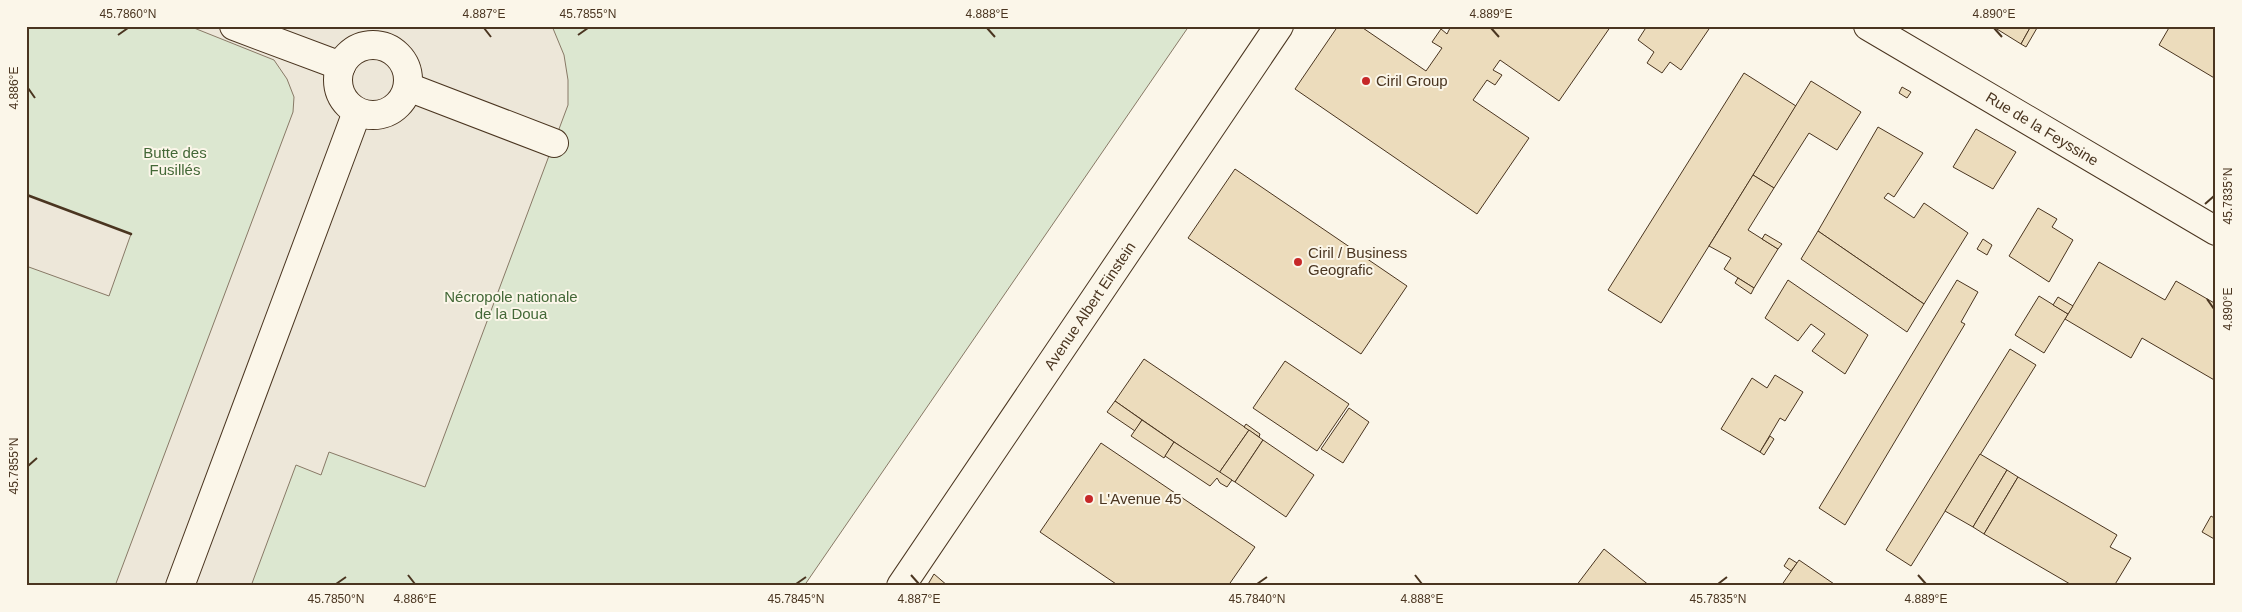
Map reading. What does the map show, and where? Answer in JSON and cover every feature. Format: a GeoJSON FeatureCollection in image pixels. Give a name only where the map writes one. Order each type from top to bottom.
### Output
{"type":"FeatureCollection","features":[{"type":"Feature","properties":{"kind":"street"},"geometry":{"type":"LineString","coordinates":[[234,26],[341,66]]}},
{"type":"Feature","properties":{"kind":"street","name":"Avenue Albert Einstein"},"geometry":{"type":"LineString","coordinates":[[901,586],[1278,26]]}},
{"type":"Feature","properties":{"kind":"street","name":"Rue de la Feyssine"},"geometry":{"type":"LineString","coordinates":[[1868,26],[2216,231]]}},
{"type":"Feature","properties":{"kind":"street"},"geometry":{"type":"LineString","coordinates":[[390,37],[404,63],[408,75],[408,88],[403,100],[394,109],[382,114],[369,115],[357,112],[342,97],[338,76],[341,66],[346,57],[360,47],[376,44],[390,37]]}},
{"type":"Feature","properties":{"kind":"street"},"geometry":{"type":"LineString","coordinates":[[408,88],[554,143]]}},
{"type":"Feature","properties":{"kind":"street"},"geometry":{"type":"LineString","coordinates":[[180,586],[357,112]]}},
{"type":"Feature","properties":{"kind":"green space","name":"Nécropole nationale de la Doua"},"geometry":{"type":"Polygon","coordinates":[[[26,26],[1189,26],[804,586],[26,586],[26,26]]]}},
{"type":"Feature","properties":{"kind":"shaded area"},"geometry":{"type":"Polygon","coordinates":[[[189,26],[552,26],[564,55],[568,80],[568,105],[425,487],[329,452],[321,475],[296,465],[251,586],[115,586],[293,112],[294,97],[287,79],[274,60],[189,26]]]}},
{"type":"Feature","properties":{"kind":"shaded area"},"geometry":{"type":"Polygon","coordinates":[[[27,195],[131,234],[109,296],[26,266],[27,195]]]}},
{"type":"Feature","properties":{"kind":"building"},"geometry":{"type":"Polygon","coordinates":[[[1338,26],[1360,26],[1426,71],[1442,48],[1432,42],[1441,29],[1447,34],[1451,26],[1611,26],[1559,101],[1500,60],[1493,70],[1502,75],[1495,85],[1487,80],[1473,100],[1529,138],[1477,214],[1295,89],[1338,26]]]}},
{"type":"Feature","properties":{"kind":"building"},"geometry":{"type":"Polygon","coordinates":[[[1647,26],[1711,26],[1681,70],[1670,62],[1662,73],[1647,63],[1654,52],[1638,40],[1647,26]]]}},
{"type":"Feature","properties":{"kind":"building"},"geometry":{"type":"Polygon","coordinates":[[[1992,26],[2031,26],[2021,44],[1992,26]]]}},
{"type":"Feature","properties":{"kind":"building"},"geometry":{"type":"Polygon","coordinates":[[[2031,26],[2037,28],[2026,47],[2021,44],[2031,26]]]}},
{"type":"Feature","properties":{"kind":"building"},"geometry":{"type":"Polygon","coordinates":[[[2170,26],[2216,26],[2216,79],[2159,45],[2170,26]]]}},
{"type":"Feature","properties":{"kind":"building"},"geometry":{"type":"Polygon","coordinates":[[[1744,73],[1796,106],[1661,323],[1608,290],[1744,73]]]}},
{"type":"Feature","properties":{"kind":"building"},"geometry":{"type":"Polygon","coordinates":[[[1811,81],[1861,112],[1837,150],[1809,133],[1774,188],[1753,175],[1811,81]]]}},
{"type":"Feature","properties":{"kind":"building"},"geometry":{"type":"Polygon","coordinates":[[[1902,87],[1911,92],[1907,98],[1899,93],[1902,87]]]}},
{"type":"Feature","properties":{"kind":"building"},"geometry":{"type":"Polygon","coordinates":[[[1878,127],[1923,153],[1894,197],[1888,193],[1884,198],[1914,218],[1924,203],[1968,233],[1924,304],[1818,231],[1878,127]]]}},
{"type":"Feature","properties":{"kind":"building"},"geometry":{"type":"Polygon","coordinates":[[[1976,129],[2016,152],[1993,189],[1953,167],[1976,129]]]}},
{"type":"Feature","properties":{"kind":"building","name":"Ciril / Business Geografic"},"geometry":{"type":"Polygon","coordinates":[[[1235,169],[1407,286],[1361,354],[1188,238],[1235,169]]]}},
{"type":"Feature","properties":{"kind":"building"},"geometry":{"type":"Polygon","coordinates":[[[1753,175],[1774,188],[1748,230],[1778,249],[1754,288],[1724,269],[1731,258],[1709,246],[1753,175]]]}},
{"type":"Feature","properties":{"kind":"building"},"geometry":{"type":"Polygon","coordinates":[[[2038,208],[2057,219],[2052,227],[2073,240],[2049,282],[2009,256],[2038,208]]]}},
{"type":"Feature","properties":{"kind":"building"},"geometry":{"type":"Polygon","coordinates":[[[1818,231],[1924,304],[1907,332],[1801,259],[1818,231]]]}},
{"type":"Feature","properties":{"kind":"building"},"geometry":{"type":"Polygon","coordinates":[[[1765,234],[1782,244],[1778,249],[1762,239],[1765,234]]]}},
{"type":"Feature","properties":{"kind":"building"},"geometry":{"type":"Polygon","coordinates":[[[1983,239],[1992,245],[1987,255],[1977,249],[1983,239]]]}},
{"type":"Feature","properties":{"kind":"building"},"geometry":{"type":"Polygon","coordinates":[[[2099,262],[2165,300],[2176,281],[2216,304],[2216,381],[2142,338],[2131,358],[2065,319],[2099,262]]]}},
{"type":"Feature","properties":{"kind":"building"},"geometry":{"type":"Polygon","coordinates":[[[1738,278],[1754,288],[1751,294],[1735,283],[1738,278]]]}},
{"type":"Feature","properties":{"kind":"building"},"geometry":{"type":"Polygon","coordinates":[[[1788,280],[1868,335],[1845,374],[1812,351],[1825,334],[1811,324],[1798,341],[1765,318],[1788,280]]]}},
{"type":"Feature","properties":{"kind":"building"},"geometry":{"type":"Polygon","coordinates":[[[1957,280],[1978,292],[1961,322],[1965,324],[1845,525],[1819,508],[1957,280]]]}},
{"type":"Feature","properties":{"kind":"building"},"geometry":{"type":"Polygon","coordinates":[[[2039,296],[2068,314],[2044,353],[2015,335],[2039,296]]]}},
{"type":"Feature","properties":{"kind":"building"},"geometry":{"type":"Polygon","coordinates":[[[2058,297],[2073,306],[2068,314],[2053,305],[2058,297]]]}},
{"type":"Feature","properties":{"kind":"building"},"geometry":{"type":"Polygon","coordinates":[[[2010,349],[2036,365],[1911,566],[1886,550],[2010,349]]]}},
{"type":"Feature","properties":{"kind":"building"},"geometry":{"type":"Polygon","coordinates":[[[1144,359],[1249,430],[1219,473],[1115,401],[1144,359]]]}},
{"type":"Feature","properties":{"kind":"building"},"geometry":{"type":"Polygon","coordinates":[[[1285,361],[1349,404],[1317,451],[1253,408],[1285,361]]]}},
{"type":"Feature","properties":{"kind":"building"},"geometry":{"type":"Polygon","coordinates":[[[1775,375],[1803,392],[1785,421],[1780,418],[1760,452],[1721,429],[1752,378],[1767,388],[1775,375]]]}},
{"type":"Feature","properties":{"kind":"building"},"geometry":{"type":"Polygon","coordinates":[[[1115,401],[1142,420],[1135,431],[1107,412],[1115,401]]]}},
{"type":"Feature","properties":{"kind":"building"},"geometry":{"type":"Polygon","coordinates":[[[1349,408],[1369,422],[1343,463],[1321,449],[1349,408]]]}},
{"type":"Feature","properties":{"kind":"building"},"geometry":{"type":"Polygon","coordinates":[[[1142,420],[1174,442],[1164,458],[1131,436],[1142,420]]]}},
{"type":"Feature","properties":{"kind":"building"},"geometry":{"type":"Polygon","coordinates":[[[1246,424],[1260,434],[1259,437],[1244,427],[1246,424]]]}},
{"type":"Feature","properties":{"kind":"building"},"geometry":{"type":"Polygon","coordinates":[[[1249,430],[1263,440],[1235,482],[1219,473],[1249,430]]]}},
{"type":"Feature","properties":{"kind":"building"},"geometry":{"type":"Polygon","coordinates":[[[1770,436],[1774,439],[1764,455],[1760,452],[1770,436]]]}},
{"type":"Feature","properties":{"kind":"building"},"geometry":{"type":"Polygon","coordinates":[[[1263,440],[1314,475],[1286,517],[1235,482],[1263,440]]]}},
{"type":"Feature","properties":{"kind":"building"},"geometry":{"type":"Polygon","coordinates":[[[1174,442],[1232,480],[1227,487],[1220,483],[1217,478],[1210,486],[1165,456],[1174,442]]]}},
{"type":"Feature","properties":{"kind":"building"},"geometry":{"type":"Polygon","coordinates":[[[1101,443],[1255,547],[1228,586],[1119,586],[1040,532],[1101,443]]]}},
{"type":"Feature","properties":{"kind":"building"},"geometry":{"type":"Polygon","coordinates":[[[1980,454],[2007,470],[1973,527],[1945,511],[1980,454]]]}},
{"type":"Feature","properties":{"kind":"building"},"geometry":{"type":"Polygon","coordinates":[[[2007,470],[2018,477],[1984,534],[1973,527],[2007,470]]]}},
{"type":"Feature","properties":{"kind":"building"},"geometry":{"type":"Polygon","coordinates":[[[2018,477],[2117,535],[2110,547],[2131,558],[2114,586],[2069,586],[2070,584],[1984,534],[2018,477]]]}},
{"type":"Feature","properties":{"kind":"building"},"geometry":{"type":"Polygon","coordinates":[[[2211,516],[2216,519],[2216,540],[2202,532],[2211,516]]]}},
{"type":"Feature","properties":{"kind":"building"},"geometry":{"type":"Polygon","coordinates":[[[1604,549],[1650,586],[1576,586],[1604,549]]]}},
{"type":"Feature","properties":{"kind":"building"},"geometry":{"type":"Polygon","coordinates":[[[1789,558],[1797,563],[1791,571],[1784,566],[1789,558]]]}},
{"type":"Feature","properties":{"kind":"building"},"geometry":{"type":"Polygon","coordinates":[[[1799,560],[1837,586],[1781,586],[1799,560]]]}},
{"type":"Feature","properties":{"kind":"building"},"geometry":{"type":"Polygon","coordinates":[[[934,574],[948,586],[927,586],[934,574]]]}},
{"type":"Feature","properties":{"kind":"wall"},"geometry":{"type":"LineString","coordinates":[[27,195],[131,234]]}},
{"type":"Feature","properties":{"kind":"place","name":"Ciril Group"},"geometry":{"type":"Point","coordinates":[1366,81]}},
{"type":"Feature","properties":{"kind":"place","name":"Ciril / Business Geografic"},"geometry":{"type":"Point","coordinates":[1298,262]}},
{"type":"Feature","properties":{"kind":"place","name":"L'Avenue 45"},"geometry":{"type":"Point","coordinates":[1089,499]}},
{"type":"Feature","properties":{"kind":"park label","name":"Butte des Fusillés"},"geometry":{"type":"Point","coordinates":[175,162]}}]}
